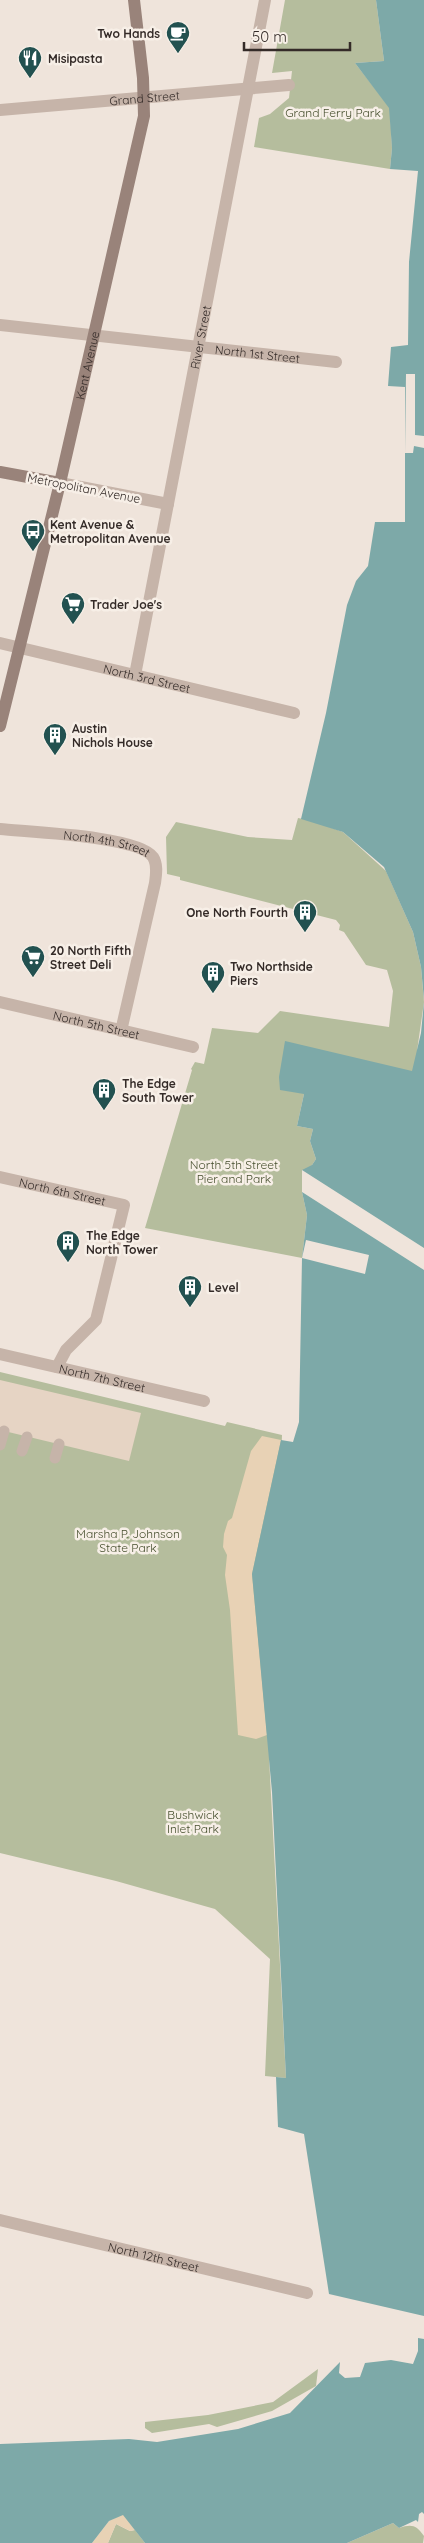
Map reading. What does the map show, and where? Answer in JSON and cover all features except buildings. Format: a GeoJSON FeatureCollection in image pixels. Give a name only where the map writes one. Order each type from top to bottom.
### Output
{"type":"FeatureCollection","features":[{"type":"Feature","properties":{"kind":"main road","name":"Kent Avenue"},"geometry":{"type":"LineString","coordinates":[[0,726],[60,483],[142,128],[144,97],[134,0]]}},
{"type":"Feature","properties":{"kind":"main road","name":"Metropolitan Avenue"},"geometry":{"type":"LineString","coordinates":[[0,472],[60,483]]}},
{"type":"Feature","properties":{"kind":"street","name":"River Street"},"geometry":{"type":"LineString","coordinates":[[135,675],[265,0]]}},
{"type":"Feature","properties":{"kind":"street","name":"Grand Street"},"geometry":{"type":"LineString","coordinates":[[0,110],[289,85]]}},
{"type":"Feature","properties":{"kind":"street","name":"North 1st Street"},"geometry":{"type":"LineString","coordinates":[[0,325],[336,362]]}},
{"type":"Feature","properties":{"kind":"street","name":"Metropolitan Avenue"},"geometry":{"type":"LineString","coordinates":[[60,483],[168,504]]}},
{"type":"Feature","properties":{"kind":"street","name":"North 3rd Street"},"geometry":{"type":"LineString","coordinates":[[0,643],[294,713]]}},
{"type":"Feature","properties":{"kind":"street","name":"North 4th Street"},"geometry":{"type":"LineString","coordinates":[[0,829],[81,834],[144,850],[153,856],[156,867],[155,883],[121,1031]]}},
{"type":"Feature","properties":{"kind":"street","name":"North 5th Street"},"geometry":{"type":"LineString","coordinates":[[0,1002],[193,1047]]}},
{"type":"Feature","properties":{"kind":"street","name":"North 6th Street"},"geometry":{"type":"LineString","coordinates":[[0,1177],[124,1205],[96,1320],[66,1350],[57,1367]]}},
{"type":"Feature","properties":{"kind":"street","name":"North 7th Street"},"geometry":{"type":"LineString","coordinates":[[0,1354],[204,1401]]}},
{"type":"Feature","properties":{"kind":"street"},"geometry":{"type":"LineString","coordinates":[[0,1446],[4,1431]]}},
{"type":"Feature","properties":{"kind":"street"},"geometry":{"type":"LineString","coordinates":[[22,1450],[26,1437]]}},
{"type":"Feature","properties":{"kind":"street"},"geometry":{"type":"LineString","coordinates":[[55,1458],[59,1444]]}},
{"type":"Feature","properties":{"kind":"street","name":"North 12th Street"},"geometry":{"type":"LineString","coordinates":[[0,2220],[307,2293]]}},
{"type":"Feature","properties":{"kind":"green space","name":"Grand Ferry Park"},"geometry":{"type":"Polygon","coordinates":[[[285,0],[376,0],[384,61],[355,63],[390,108],[392,148],[390,169],[254,147],[259,118],[270,114],[289,98],[292,71],[272,73],[285,0]]]}},
{"type":"Feature","properties":{"kind":"green space","name":"North 5th Street Pier and Park"},"geometry":{"type":"Polygon","coordinates":[[[298,818],[313,821],[343,832],[386,871],[413,932],[421,967],[424,1002],[417,1051],[424,1074],[304,1094],[297,1126],[313,1129],[310,1141],[316,1159],[302,1192],[307,1215],[302,1258],[145,1228],[191,1069],[195,1062],[204,1064],[212,1028],[258,1033],[280,1011],[389,1027],[393,991],[387,970],[366,965],[344,932],[339,930],[340,925],[336,920],[180,880],[180,877],[167,874],[166,837],[176,822],[248,837],[292,840],[298,818]]]}},
{"type":"Feature","properties":{"kind":"green space","name":"Marsha P. Johnson State Park"},"geometry":{"type":"Polygon","coordinates":[[[0,1372],[225,1426],[227,1422],[282,1435],[269,1757],[286,2078],[265,2076],[270,1959],[215,1909],[116,1881],[0,1853],[0,1372]]]}},
{"type":"Feature","properties":{"kind":"green space"},"geometry":{"type":"Polygon","coordinates":[[[318,2369],[316,2386],[272,2411],[217,2427],[209,2424],[152,2433],[145,2428],[145,2422],[208,2415],[273,2402],[318,2369]]]}},
{"type":"Feature","properties":{"kind":"green space"},"geometry":{"type":"Polygon","coordinates":[[[393,2523],[399,2528],[411,2526],[419,2530],[424,2536],[423,2543],[347,2543],[393,2523]]]}},
{"type":"Feature","properties":{"kind":"green space"},"geometry":{"type":"Polygon","coordinates":[[[116,2524],[130,2531],[135,2530],[145,2543],[108,2543],[116,2524]]]}},
{"type":"Feature","properties":{"kind":"sand"},"geometry":{"type":"Polygon","coordinates":[[[262,1436],[281,1440],[252,1574],[267,1735],[256,1739],[238,1735],[230,1610],[225,1575],[227,1555],[223,1547],[224,1534],[228,1521],[232,1518],[251,1451],[262,1436]]]}},
{"type":"Feature","properties":{"kind":"sand"},"geometry":{"type":"Polygon","coordinates":[[[123,2514],[135,2530],[130,2531],[116,2524],[108,2543],[92,2543],[109,2521],[123,2514]]]}},
{"type":"Feature","properties":{"kind":"shaded area"},"geometry":{"type":"Polygon","coordinates":[[[0,1380],[141,1413],[129,1461],[0,1430],[0,1380]]]}},
{"type":"Feature","properties":{"kind":"water"},"geometry":{"type":"Polygon","coordinates":[[[376,0],[424,0],[424,1000],[421,967],[413,932],[384,867],[343,832],[301,819],[326,713],[347,605],[356,581],[368,566],[375,522],[405,522],[405,387],[388,386],[391,347],[408,345],[409,262],[418,171],[390,169],[392,148],[389,108],[355,63],[384,61],[376,0]]]}},
{"type":"Feature","properties":{"kind":"water"},"geometry":{"type":"Polygon","coordinates":[[[424,1002],[424,2316],[329,2294],[304,2134],[278,2127],[276,2077],[286,2078],[272,1792],[252,1574],[281,1440],[293,1442],[299,1422],[302,1258],[307,1215],[302,1192],[302,1170],[312,1165],[316,1159],[310,1141],[313,1129],[297,1126],[304,1094],[280,1090],[279,1077],[285,1041],[412,1071],[421,1033],[424,1002]]]}},
{"type":"Feature","properties":{"kind":"water"},"geometry":{"type":"Polygon","coordinates":[[[418,2338],[424,2339],[424,2514],[422,2512],[419,2514],[418,2522],[416,2520],[399,2528],[393,2523],[347,2543],[145,2543],[123,2515],[109,2521],[92,2543],[0,2543],[0,2444],[129,2439],[157,2442],[238,2429],[290,2413],[340,2362],[339,2373],[345,2378],[360,2377],[365,2363],[391,2360],[413,2364],[418,2351],[418,2338]]]}},
{"type":"Feature","properties":{"kind":"pier"},"geometry":{"type":"Polygon","coordinates":[[[406,374],[415,374],[415,435],[424,436],[424,448],[414,446],[413,453],[405,453],[406,374]]]}},
{"type":"Feature","properties":{"kind":"pier"},"geometry":{"type":"Polygon","coordinates":[[[302,1170],[424,1248],[424,1270],[302,1192],[302,1170]]]}},
{"type":"Feature","properties":{"kind":"pier"},"geometry":{"type":"Polygon","coordinates":[[[306,1240],[369,1255],[365,1274],[302,1258],[306,1240]]]}},
{"type":"Feature","properties":{"kind":"place","name":"Two Hands"},"geometry":{"type":"Point","coordinates":[178,54]}},
{"type":"Feature","properties":{"kind":"place","name":"Misipasta"},"geometry":{"type":"Point","coordinates":[30,79]}},
{"type":"Feature","properties":{"kind":"place","name":"Kent Avenue & Metropolitan Avenue"},"geometry":{"type":"Point","coordinates":[33,552]}},
{"type":"Feature","properties":{"kind":"place","name":"Trader Joe's"},"geometry":{"type":"Point","coordinates":[73,625]}},
{"type":"Feature","properties":{"kind":"place","name":"Austin Nichols House"},"geometry":{"type":"Point","coordinates":[55,756]}},
{"type":"Feature","properties":{"kind":"place","name":"One North Fourth"},"geometry":{"type":"Point","coordinates":[305,933]}},
{"type":"Feature","properties":{"kind":"place","name":"20 North Fifth Street Deli"},"geometry":{"type":"Point","coordinates":[33,978]}},
{"type":"Feature","properties":{"kind":"place","name":"Two Northside Piers"},"geometry":{"type":"Point","coordinates":[213,994]}},
{"type":"Feature","properties":{"kind":"place","name":"The Edge South Tower"},"geometry":{"type":"Point","coordinates":[104,1111]}},
{"type":"Feature","properties":{"kind":"place","name":"The Edge North Tower"},"geometry":{"type":"Point","coordinates":[68,1263]}},
{"type":"Feature","properties":{"kind":"place","name":"Level"},"geometry":{"type":"Point","coordinates":[190,1308]}},
{"type":"Feature","properties":{"kind":"park label","name":"Bushwick Inlet Park"},"geometry":{"type":"Point","coordinates":[193,1821]}}]}
